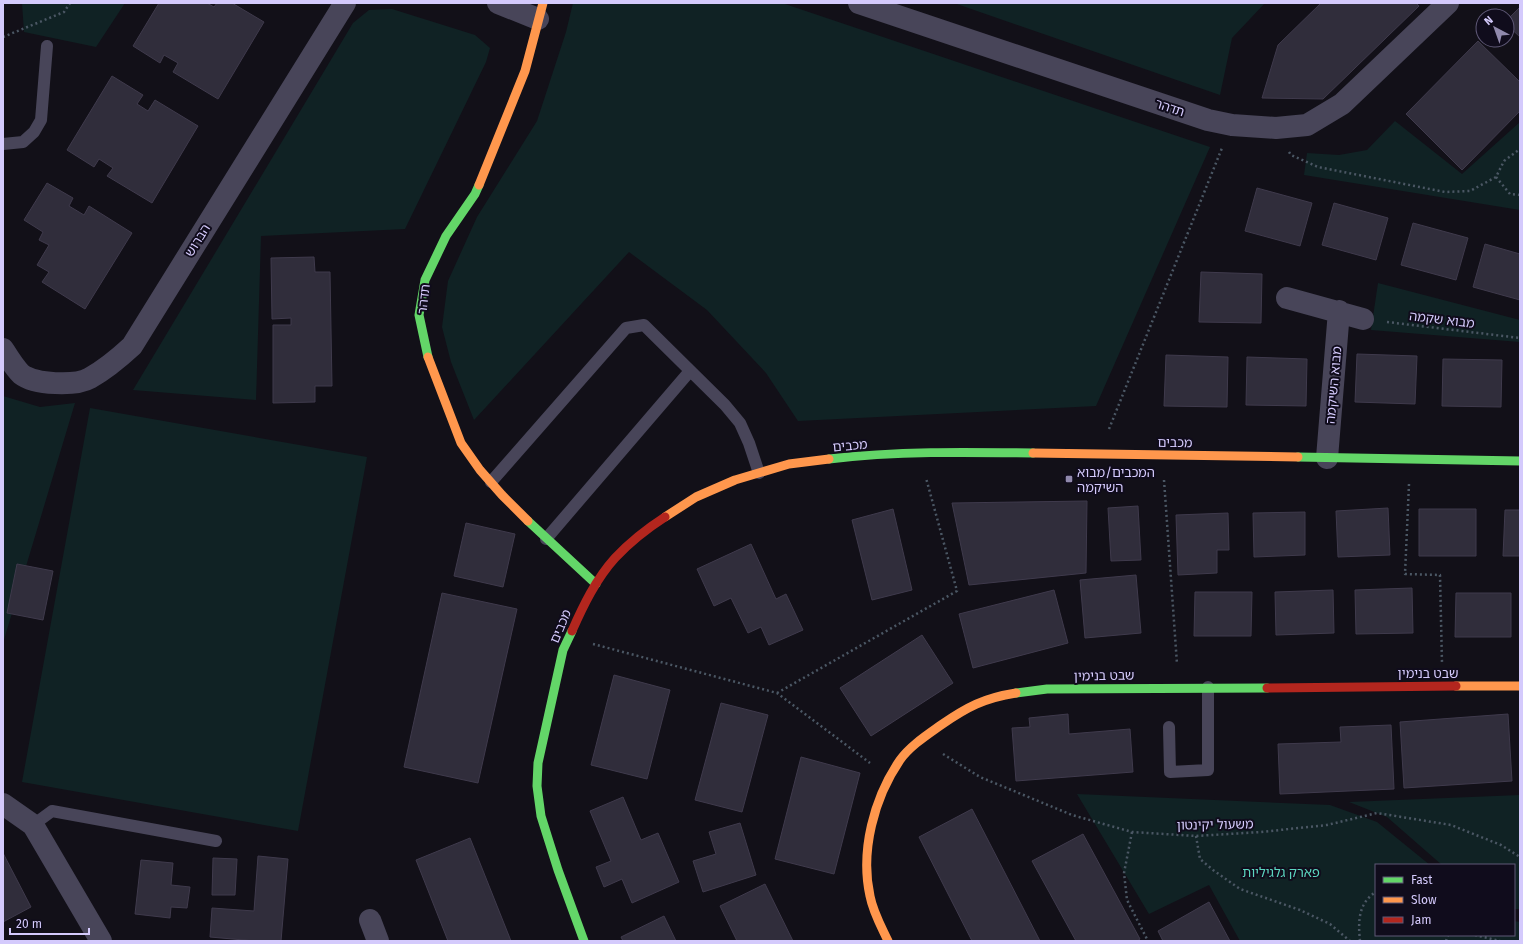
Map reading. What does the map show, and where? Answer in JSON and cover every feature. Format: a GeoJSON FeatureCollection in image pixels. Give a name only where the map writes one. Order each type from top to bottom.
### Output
{"type":"FeatureCollection","features":[{"type":"Feature","properties":{"kind":"street","name":"הברוש"},"geometry":{"type":"LineString","coordinates":[[3,349],[8,359],[22,374],[40,381],[63,384],[89,379],[114,362],[132,346],[345,3]]}},
{"type":"Feature","properties":{"kind":"street"},"geometry":{"type":"LineString","coordinates":[[498,3],[541,11]]}},
{"type":"Feature","properties":{"kind":"street","name":"תדהר"},"geometry":{"type":"LineString","coordinates":[[859,3],[1208,120],[1232,125],[1276,128],[1307,125],[1342,104],[1448,3]]}},
{"type":"Feature","properties":{"kind":"street","name":"תדהר"},"geometry":{"type":"LineString","coordinates":[[541,11],[525,70],[475,194],[446,236],[425,280],[419,315],[427,355],[461,443],[490,482],[546,539],[596,584]]}},
{"type":"Feature","properties":{"kind":"street"},"geometry":{"type":"LineString","coordinates":[[1287,298],[1362,319]]}},
{"type":"Feature","properties":{"kind":"street","name":"מבוא השיקמה"},"geometry":{"type":"LineString","coordinates":[[1327,458],[1339,312]]}},
{"type":"Feature","properties":{"kind":"street","name":"מכבים"},"geometry":{"type":"LineString","coordinates":[[584,941],[558,870],[542,816],[537,786],[538,763],[564,650],[585,602],[615,558],[653,525],[696,497],[735,480],[788,464],[848,458],[955,452],[1520,461]]}},
{"type":"Feature","properties":{"kind":"street","name":"שבט בנימין"},"geometry":{"type":"LineString","coordinates":[[888,941],[882,932],[873,909],[867,878],[866,852],[878,806],[901,759],[921,740],[950,719],[978,702],[1012,693],[1046,689],[1520,686]]}},
{"type":"Feature","properties":{"kind":"street"},"geometry":{"type":"LineString","coordinates":[[3,804],[33,825],[101,941]]}},
{"type":"Feature","properties":{"kind":"street"},"geometry":{"type":"LineString","coordinates":[[370,920],[378,941]]}},
{"type":"Feature","properties":{"kind":"lane"},"geometry":{"type":"LineString","coordinates":[[3,144],[23,142],[34,132],[41,120],[47,46]]}},
{"type":"Feature","properties":{"kind":"lane"},"geometry":{"type":"LineString","coordinates":[[490,482],[626,328],[644,325],[740,423],[749,443],[759,473]]}},
{"type":"Feature","properties":{"kind":"lane"},"geometry":{"type":"LineString","coordinates":[[546,539],[690,371]]}},
{"type":"Feature","properties":{"kind":"lane"},"geometry":{"type":"LineString","coordinates":[[1169,727],[1170,772],[1208,770],[1208,687]]}},
{"type":"Feature","properties":{"kind":"lane"},"geometry":{"type":"LineString","coordinates":[[33,825],[52,811],[216,841]]}},
{"type":"Feature","properties":{"kind":"path"},"geometry":{"type":"LineString","coordinates":[[3,37],[64,12],[70,3]]}},
{"type":"Feature","properties":{"kind":"path"},"geometry":{"type":"LineString","coordinates":[[1099,454],[1232,125]]}},
{"type":"Feature","properties":{"kind":"path"},"geometry":{"type":"LineString","coordinates":[[1276,128],[1291,155],[1318,167],[1445,192],[1470,191],[1496,177],[1504,161],[1520,149]]}},
{"type":"Feature","properties":{"kind":"path"},"geometry":{"type":"LineString","coordinates":[[1496,177],[1510,194],[1520,196]]}},
{"type":"Feature","properties":{"kind":"path","name":"מבוא שקמה"},"geometry":{"type":"LineString","coordinates":[[1362,319],[1520,338]]}},
{"type":"Feature","properties":{"kind":"path"},"geometry":{"type":"LineString","coordinates":[[777,693],[957,591],[919,454]]}},
{"type":"Feature","properties":{"kind":"path"},"geometry":{"type":"LineString","coordinates":[[1162,455],[1179,687]]}},
{"type":"Feature","properties":{"kind":"path"},"geometry":{"type":"LineString","coordinates":[[1410,459],[1405,574],[1440,575],[1442,686]]}},
{"type":"Feature","properties":{"kind":"path"},"geometry":{"type":"LineString","coordinates":[[570,637],[777,693],[891,778]]}},
{"type":"Feature","properties":{"kind":"path","name":"משעול יקינטון"},"geometry":{"type":"LineString","coordinates":[[921,740],[980,777],[1072,815],[1132,832],[1196,836],[1261,832],[1327,826],[1377,813],[1451,825],[1500,845],[1520,856]]}},
{"type":"Feature","properties":{"kind":"path"},"geometry":{"type":"LineString","coordinates":[[1132,832],[1124,873],[1127,900],[1148,941]]}},
{"type":"Feature","properties":{"kind":"path"},"geometry":{"type":"LineString","coordinates":[[1196,836],[1200,859],[1240,889],[1300,910],[1330,924],[1350,941]]}},
{"type":"Feature","properties":{"kind":"path"},"geometry":{"type":"LineString","coordinates":[[1360,941],[1358,923],[1362,907],[1375,893]]}},
{"type":"Feature","properties":{"kind":"path"},"geometry":{"type":"LineString","coordinates":[[1479,936],[1500,941]]}},
{"type":"Feature","properties":{"kind":"green space"},"geometry":{"type":"Polygon","coordinates":[[[22,3],[125,3],[96,47],[24,32],[22,3]]]}},
{"type":"Feature","properties":{"kind":"green space"},"geometry":{"type":"Polygon","coordinates":[[[573,3],[782,3],[1210,147],[1096,406],[798,421],[766,373],[707,310],[629,252],[474,420],[451,362],[442,327],[448,281],[477,217],[537,121],[566,32],[573,3]]]}},
{"type":"Feature","properties":{"kind":"green space"},"geometry":{"type":"Polygon","coordinates":[[[954,3],[1265,3],[1232,38],[1220,95],[954,3]]]}},
{"type":"Feature","properties":{"kind":"green space"},"geometry":{"type":"Polygon","coordinates":[[[392,9],[475,35],[490,48],[486,62],[405,229],[261,236],[256,400],[133,390],[353,23],[369,10],[392,9]]]}},
{"type":"Feature","properties":{"kind":"green space"},"geometry":{"type":"Polygon","coordinates":[[[1395,121],[1462,174],[1520,122],[1520,210],[1304,175],[1307,153],[1339,155],[1367,150],[1395,121]]]}},
{"type":"Feature","properties":{"kind":"green space"},"geometry":{"type":"Polygon","coordinates":[[[1378,283],[1520,320],[1520,342],[1371,330],[1378,283]]]}},
{"type":"Feature","properties":{"kind":"green space"},"geometry":{"type":"Polygon","coordinates":[[[3,396],[40,407],[75,403],[3,643],[3,396]]]}},
{"type":"Feature","properties":{"kind":"green space"},"geometry":{"type":"Polygon","coordinates":[[[90,408],[367,457],[298,831],[22,782],[90,408]]]}},
{"type":"Feature","properties":{"kind":"green space","name":"פארק גלגיליות"},"geometry":{"type":"Polygon","coordinates":[[[1077,794],[1330,805],[1377,822],[1429,864],[1375,864],[1375,936],[1515,936],[1515,921],[1520,922],[1520,941],[1240,941],[1209,885],[1149,914],[1077,794]]]}},
{"type":"Feature","properties":{"kind":"green space"},"geometry":{"type":"Polygon","coordinates":[[[1520,795],[1520,909],[1515,909],[1515,864],[1441,864],[1387,817],[1349,802],[1520,795]]]}},
{"type":"Feature","properties":{"kind":"building"},"geometry":{"type":"Polygon","coordinates":[[[159,3],[207,3],[214,7],[217,3],[232,3],[264,22],[218,99],[173,72],[178,63],[164,55],[160,63],[133,46],[159,3]]]}},
{"type":"Feature","properties":{"kind":"building"},"geometry":{"type":"Polygon","coordinates":[[[1321,3],[1416,3],[1419,6],[1323,99],[1262,98],[1278,45],[1321,3]]]}},
{"type":"Feature","properties":{"kind":"building"},"geometry":{"type":"Polygon","coordinates":[[[1520,7],[1520,37],[1515,32],[1515,12],[1520,7]]]}},
{"type":"Feature","properties":{"kind":"building"},"geometry":{"type":"Polygon","coordinates":[[[1475,44],[1475,48],[1485,48],[1520,82],[1520,111],[1462,170],[1406,114],[1475,44]]]}},
{"type":"Feature","properties":{"kind":"building"},"geometry":{"type":"Polygon","coordinates":[[[112,76],[143,95],[137,104],[148,111],[155,100],[198,126],[152,203],[107,176],[113,168],[99,159],[94,167],[67,150],[112,76]]]}},
{"type":"Feature","properties":{"kind":"building"},"geometry":{"type":"Polygon","coordinates":[[[47,183],[73,198],[69,206],[84,215],[89,206],[132,233],[85,309],[42,282],[49,272],[37,265],[49,245],[39,240],[43,232],[24,220],[47,183]]]}},
{"type":"Feature","properties":{"kind":"building"},"geometry":{"type":"Polygon","coordinates":[[[1257,188],[1312,203],[1300,246],[1245,231],[1257,188]]]}},
{"type":"Feature","properties":{"kind":"building"},"geometry":{"type":"Polygon","coordinates":[[[1334,203],[1388,218],[1376,260],[1322,245],[1334,203]]]}},
{"type":"Feature","properties":{"kind":"building"},"geometry":{"type":"Polygon","coordinates":[[[1413,223],[1468,238],[1456,280],[1401,265],[1413,223]]]}},
{"type":"Feature","properties":{"kind":"building"},"geometry":{"type":"Polygon","coordinates":[[[1485,244],[1520,254],[1520,300],[1473,287],[1485,244]]]}},
{"type":"Feature","properties":{"kind":"building"},"geometry":{"type":"Polygon","coordinates":[[[314,257],[315,272],[330,272],[332,386],[315,386],[315,402],[273,403],[273,325],[291,325],[291,318],[272,319],[271,258],[314,257]]]}},
{"type":"Feature","properties":{"kind":"building"},"geometry":{"type":"Polygon","coordinates":[[[1201,272],[1262,274],[1261,323],[1199,322],[1201,272]]]}},
{"type":"Feature","properties":{"kind":"building"},"geometry":{"type":"Polygon","coordinates":[[[1357,354],[1417,356],[1415,404],[1355,402],[1357,354]]]}},
{"type":"Feature","properties":{"kind":"building"},"geometry":{"type":"Polygon","coordinates":[[[1166,355],[1228,357],[1227,407],[1164,406],[1166,355]]]}},
{"type":"Feature","properties":{"kind":"building"},"geometry":{"type":"Polygon","coordinates":[[[1247,357],[1307,359],[1306,406],[1246,405],[1247,357]]]}},
{"type":"Feature","properties":{"kind":"building"},"geometry":{"type":"Polygon","coordinates":[[[1443,359],[1502,360],[1501,407],[1442,406],[1443,359]]]}},
{"type":"Feature","properties":{"kind":"building"},"geometry":{"type":"Polygon","coordinates":[[[1087,501],[1086,573],[969,585],[952,503],[1087,501]]]}},
{"type":"Feature","properties":{"kind":"building"},"geometry":{"type":"Polygon","coordinates":[[[1138,506],[1141,560],[1111,561],[1108,508],[1138,506]]]}},
{"type":"Feature","properties":{"kind":"building"},"geometry":{"type":"Polygon","coordinates":[[[1388,508],[1390,555],[1338,557],[1336,511],[1388,508]]]}},
{"type":"Feature","properties":{"kind":"building"},"geometry":{"type":"Polygon","coordinates":[[[893,509],[912,590],[872,600],[852,520],[893,509]]]}},
{"type":"Feature","properties":{"kind":"building"},"geometry":{"type":"Polygon","coordinates":[[[1419,509],[1476,509],[1476,556],[1419,556],[1419,509]]]}},
{"type":"Feature","properties":{"kind":"building"},"geometry":{"type":"Polygon","coordinates":[[[1505,510],[1520,510],[1520,556],[1503,556],[1505,510]]]}},
{"type":"Feature","properties":{"kind":"building"},"geometry":{"type":"Polygon","coordinates":[[[1305,512],[1305,555],[1254,557],[1253,513],[1305,512]]]}},
{"type":"Feature","properties":{"kind":"building"},"geometry":{"type":"Polygon","coordinates":[[[1228,513],[1229,550],[1217,550],[1217,573],[1178,575],[1176,515],[1228,513]]]}},
{"type":"Feature","properties":{"kind":"building"},"geometry":{"type":"Polygon","coordinates":[[[466,523],[515,534],[503,587],[454,576],[466,523]]]}},
{"type":"Feature","properties":{"kind":"building"},"geometry":{"type":"Polygon","coordinates":[[[751,544],[776,599],[786,594],[803,630],[769,645],[761,627],[748,633],[731,598],[714,606],[697,569],[751,544]]]}},
{"type":"Feature","properties":{"kind":"building"},"geometry":{"type":"Polygon","coordinates":[[[17,564],[53,571],[43,620],[7,613],[17,564]]]}},
{"type":"Feature","properties":{"kind":"building"},"geometry":{"type":"Polygon","coordinates":[[[1136,575],[1141,633],[1085,638],[1080,580],[1136,575]]]}},
{"type":"Feature","properties":{"kind":"building"},"geometry":{"type":"Polygon","coordinates":[[[1412,588],[1413,633],[1356,634],[1355,590],[1412,588]]]}},
{"type":"Feature","properties":{"kind":"building"},"geometry":{"type":"Polygon","coordinates":[[[1054,590],[1068,643],[973,668],[959,614],[1054,590]]]}},
{"type":"Feature","properties":{"kind":"building"},"geometry":{"type":"Polygon","coordinates":[[[1333,590],[1334,633],[1276,635],[1275,592],[1333,590]]]}},
{"type":"Feature","properties":{"kind":"building"},"geometry":{"type":"Polygon","coordinates":[[[1195,592],[1252,592],[1251,636],[1194,636],[1195,592]]]}},
{"type":"Feature","properties":{"kind":"building"},"geometry":{"type":"Polygon","coordinates":[[[442,593],[517,609],[478,783],[404,767],[442,593]]]}},
{"type":"Feature","properties":{"kind":"building"},"geometry":{"type":"Polygon","coordinates":[[[1456,593],[1511,593],[1511,637],[1455,637],[1456,593]]]}},
{"type":"Feature","properties":{"kind":"building"},"geometry":{"type":"Polygon","coordinates":[[[922,635],[953,683],[871,736],[840,688],[922,635]]]}},
{"type":"Feature","properties":{"kind":"building"},"geometry":{"type":"Polygon","coordinates":[[[614,675],[670,690],[647,779],[591,765],[614,675]]]}},
{"type":"Feature","properties":{"kind":"building"},"geometry":{"type":"Polygon","coordinates":[[[721,703],[768,715],[742,812],[695,800],[721,703]]]}},
{"type":"Feature","properties":{"kind":"building"},"geometry":{"type":"Polygon","coordinates":[[[1068,714],[1069,734],[1130,729],[1133,772],[1016,781],[1012,728],[1030,727],[1029,718],[1068,714]]]}},
{"type":"Feature","properties":{"kind":"building"},"geometry":{"type":"Polygon","coordinates":[[[1508,714],[1512,781],[1404,788],[1400,722],[1508,714]]]}},
{"type":"Feature","properties":{"kind":"building"},"geometry":{"type":"Polygon","coordinates":[[[1391,725],[1394,789],[1280,794],[1278,744],[1341,742],[1340,727],[1391,725]]]}},
{"type":"Feature","properties":{"kind":"building"},"geometry":{"type":"Polygon","coordinates":[[[801,757],[860,773],[834,874],[775,859],[801,757]]]}},
{"type":"Feature","properties":{"kind":"building"},"geometry":{"type":"Polygon","coordinates":[[[623,797],[641,840],[658,833],[679,882],[632,903],[622,879],[604,887],[596,867],[611,861],[590,811],[623,797]]]}},
{"type":"Feature","properties":{"kind":"building"},"geometry":{"type":"Polygon","coordinates":[[[972,809],[1040,941],[972,941],[919,837],[972,809]]]}},
{"type":"Feature","properties":{"kind":"building"},"geometry":{"type":"Polygon","coordinates":[[[740,823],[756,875],[703,892],[693,861],[716,854],[709,832],[740,823]]]}},
{"type":"Feature","properties":{"kind":"building"},"geometry":{"type":"Polygon","coordinates":[[[1083,834],[1140,939],[1137,941],[1076,941],[1032,861],[1083,834]]]}},
{"type":"Feature","properties":{"kind":"building"},"geometry":{"type":"Polygon","coordinates":[[[470,838],[511,941],[448,941],[416,860],[470,838]]]}},
{"type":"Feature","properties":{"kind":"building"},"geometry":{"type":"Polygon","coordinates":[[[3,853],[31,907],[3,922],[3,853]]]}},
{"type":"Feature","properties":{"kind":"building"},"geometry":{"type":"Polygon","coordinates":[[[258,856],[288,859],[281,941],[255,941],[210,937],[212,908],[254,911],[258,856]]]}},
{"type":"Feature","properties":{"kind":"building"},"geometry":{"type":"Polygon","coordinates":[[[213,858],[237,859],[235,895],[212,895],[213,858]]]}},
{"type":"Feature","properties":{"kind":"building"},"geometry":{"type":"Polygon","coordinates":[[[141,860],[173,863],[171,885],[190,887],[187,908],[171,907],[170,918],[135,914],[141,860]]]}},
{"type":"Feature","properties":{"kind":"building"},"geometry":{"type":"Polygon","coordinates":[[[765,884],[793,941],[737,941],[720,906],[765,884]]]}},
{"type":"Feature","properties":{"kind":"building"},"geometry":{"type":"Polygon","coordinates":[[[1209,902],[1230,941],[1163,941],[1158,931],[1209,902]]]}},
{"type":"Feature","properties":{"kind":"building"},"geometry":{"type":"Polygon","coordinates":[[[664,916],[676,941],[623,941],[621,937],[664,916]]]}},
{"type":"Feature","properties":{"kind":"traffic: fast"},"geometry":{"type":"LineString","coordinates":[[428,357],[419,315],[425,280],[446,236],[475,194],[479,185]]}},
{"type":"Feature","properties":{"kind":"traffic: fast"},"geometry":{"type":"LineString","coordinates":[[829,459],[905,453],[1033,453]]}},
{"type":"Feature","properties":{"kind":"traffic: fast"},"geometry":{"type":"LineString","coordinates":[[1298,457],[1520,461]]}},
{"type":"Feature","properties":{"kind":"traffic: fast"},"geometry":{"type":"LineString","coordinates":[[528,521],[596,584]]}},
{"type":"Feature","properties":{"kind":"traffic: fast"},"geometry":{"type":"LineString","coordinates":[[572,631],[563,650],[538,763],[537,786],[541,816],[558,870],[584,941]]}},
{"type":"Feature","properties":{"kind":"traffic: fast"},"geometry":{"type":"LineString","coordinates":[[1016,693],[1047,689],[1267,688]]}},
{"type":"Feature","properties":{"kind":"traffic: slow"},"geometry":{"type":"LineString","coordinates":[[479,185],[525,71],[543,3]]}},
{"type":"Feature","properties":{"kind":"traffic: slow"},"geometry":{"type":"LineString","coordinates":[[428,357],[461,443],[480,470],[528,521]]}},
{"type":"Feature","properties":{"kind":"traffic: slow"},"geometry":{"type":"LineString","coordinates":[[1033,453],[1298,457]]}},
{"type":"Feature","properties":{"kind":"traffic: slow"},"geometry":{"type":"LineString","coordinates":[[665,517],[696,497],[735,480],[789,464],[829,459]]}},
{"type":"Feature","properties":{"kind":"traffic: slow"},"geometry":{"type":"LineString","coordinates":[[1456,686],[1520,686]]}},
{"type":"Feature","properties":{"kind":"traffic: slow"},"geometry":{"type":"LineString","coordinates":[[888,941],[871,902],[867,879],[867,861],[868,843],[876,808],[891,775],[900,760],[914,745],[950,719],[976,704],[1016,693]]}},
{"type":"Feature","properties":{"kind":"traffic: jam"},"geometry":{"type":"LineString","coordinates":[[572,631],[590,593],[608,566],[632,541],[665,517]]}},
{"type":"Feature","properties":{"kind":"traffic: jam"},"geometry":{"type":"LineString","coordinates":[[1267,688],[1456,686]]}},
{"type":"Feature","properties":{"kind":"place","name":"המכבים/מבוא השיקמה"},"geometry":{"type":"Point","coordinates":[1069,479]}}]}
